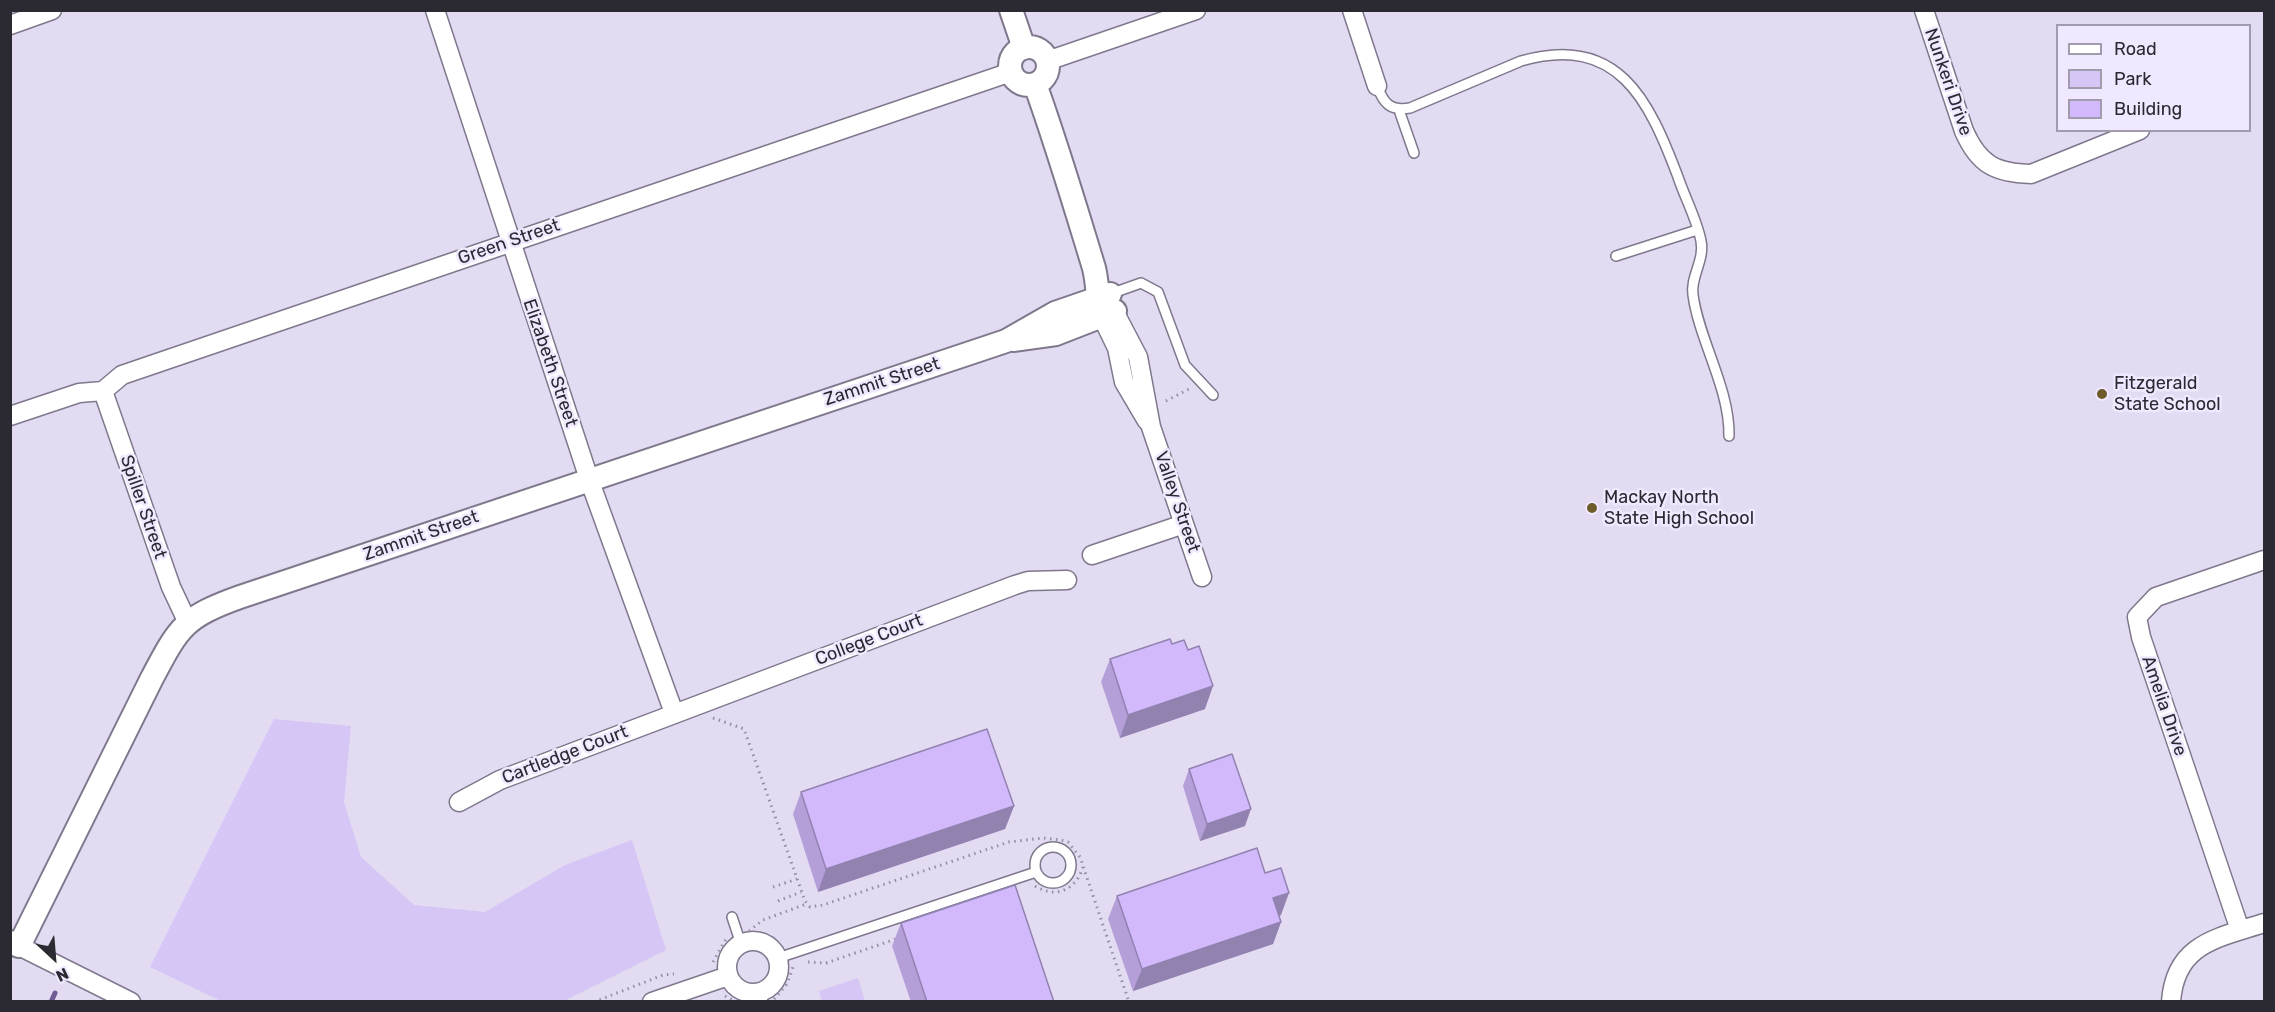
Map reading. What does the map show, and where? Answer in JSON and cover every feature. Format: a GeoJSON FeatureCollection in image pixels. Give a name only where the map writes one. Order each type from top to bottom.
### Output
{"type":"FeatureCollection","features":[{"type":"Feature","properties":{"kind":"street"},"geometry":{"type":"LineString","coordinates":[[10,25],[52,10]]}},
{"type":"Feature","properties":{"kind":"street","name":"Elizabeth Street"},"geometry":{"type":"LineString","coordinates":[[435,10],[509,241],[590,479],[674,713]]}},
{"type":"Feature","properties":{"kind":"street"},"geometry":{"type":"LineString","coordinates":[[1011,10],[1024,48]]}},
{"type":"Feature","properties":{"kind":"street"},"geometry":{"type":"LineString","coordinates":[[1047,61],[1196,10]]}},
{"type":"Feature","properties":{"kind":"street"},"geometry":{"type":"LineString","coordinates":[[1352,10],[1377,86]]}},
{"type":"Feature","properties":{"kind":"street","name":"Nunkeri Drive"},"geometry":{"type":"LineString","coordinates":[[1924,10],[1964,131],[1972,149],[1989,166],[2012,173],[2031,174],[2135,132]]}},
{"type":"Feature","properties":{"kind":"street"},"geometry":{"type":"LineString","coordinates":[[1024,48],[1035,48],[1047,61],[1045,77],[1035,84],[1018,82],[1011,72],[1014,55],[1024,48]]}},
{"type":"Feature","properties":{"kind":"street","name":"Green Street"},"geometry":{"type":"LineString","coordinates":[[10,416],[79,393],[103,391],[122,375],[509,241],[1011,72]]}},
{"type":"Feature","properties":{"kind":"street","name":"Valley Street"},"geometry":{"type":"LineString","coordinates":[[1035,84],[1079,213],[1107,266],[1106,306],[1124,382],[1151,428],[1203,577]]}},
{"type":"Feature","properties":{"kind":"street","name":"Zammit Street"},"geometry":{"type":"LineString","coordinates":[[15,944],[170,643],[187,621],[214,606],[240,597],[1005,341],[1048,336],[1106,306]]}},
{"type":"Feature","properties":{"kind":"street","name":"Spiller Street"},"geometry":{"type":"LineString","coordinates":[[103,391],[171,587],[187,621]]}},
{"type":"Feature","properties":{"kind":"street"},"geometry":{"type":"LineString","coordinates":[[1092,555],[1184,524]]}},
{"type":"Feature","properties":{"kind":"street","name":"Amelia Drive"},"geometry":{"type":"LineString","coordinates":[[2240,930],[2141,637],[2137,616],[2156,597],[2265,560]]}},
{"type":"Feature","properties":{"kind":"street","name":"College Court"},"geometry":{"type":"LineString","coordinates":[[674,713],[1015,585],[1028,581],[1067,580]]}},
{"type":"Feature","properties":{"kind":"street","name":"Cartledge Court"},"geometry":{"type":"LineString","coordinates":[[459,802],[495,781],[674,713]]}},
{"type":"Feature","properties":{"kind":"street"},"geometry":{"type":"LineString","coordinates":[[2171,1002],[2178,973],[2190,953],[2208,942],[2265,922]]}},
{"type":"Feature","properties":{"kind":"street"},"geometry":{"type":"LineString","coordinates":[[739,939],[761,942],[771,948],[777,958],[777,977],[764,998],[740,990],[728,976],[728,957],[739,939]]}},
{"type":"Feature","properties":{"kind":"street"},"geometry":{"type":"LineString","coordinates":[[15,944],[131,1002]]}},
{"type":"Feature","properties":{"kind":"street"},"geometry":{"type":"LineString","coordinates":[[652,1002],[728,976]]}},
{"type":"Feature","properties":{"kind":"lane"},"geometry":{"type":"LineString","coordinates":[[1377,86],[1384,102],[1390,108],[1399,110],[1410,108],[1539,55],[1577,56],[1608,66],[1622,74],[1653,116],[1697,230],[1701,251],[1693,294],[1729,424],[1728,436]]}},
{"type":"Feature","properties":{"kind":"lane"},"geometry":{"type":"LineString","coordinates":[[1399,110],[1414,153]]}},
{"type":"Feature","properties":{"kind":"lane"},"geometry":{"type":"LineString","coordinates":[[1616,256],[1697,230]]}},
{"type":"Feature","properties":{"kind":"lane"},"geometry":{"type":"LineString","coordinates":[[1106,306],[1141,283],[1158,292],[1183,361],[1213,394]]}},
{"type":"Feature","properties":{"kind":"lane"},"geometry":{"type":"LineString","coordinates":[[1045,849],[1061,849],[1071,862],[1067,877],[1058,883],[1047,883],[1036,872],[1037,856],[1045,849]]}},
{"type":"Feature","properties":{"kind":"lane"},"geometry":{"type":"LineString","coordinates":[[777,958],[1036,872]]}},
{"type":"Feature","properties":{"kind":"lane"},"geometry":{"type":"LineString","coordinates":[[732,917],[739,939]]}},
{"type":"Feature","properties":{"kind":"path"},"geometry":{"type":"LineString","coordinates":[[1166,401],[1184,393],[1200,381]]}},
{"type":"Feature","properties":{"kind":"path"},"geometry":{"type":"LineString","coordinates":[[708,716],[744,729],[806,904]]}},
{"type":"Feature","properties":{"kind":"path"},"geometry":{"type":"LineString","coordinates":[[706,967],[717,956],[723,942],[739,939],[763,920],[806,904],[815,907],[823,905],[1009,842],[1043,838],[1061,840],[1075,848],[1083,865],[1129,1002]]}},
{"type":"Feature","properties":{"kind":"path"},"geometry":{"type":"LineString","coordinates":[[1029,887],[1035,886],[1049,893],[1064,891],[1077,882],[1083,865]]}},
{"type":"Feature","properties":{"kind":"path"},"geometry":{"type":"LineString","coordinates":[[773,887],[797,879]]}},
{"type":"Feature","properties":{"kind":"path"},"geometry":{"type":"LineString","coordinates":[[778,901],[802,892]]}},
{"type":"Feature","properties":{"kind":"path"},"geometry":{"type":"LineString","coordinates":[[803,962],[826,963],[905,936]]}},
{"type":"Feature","properties":{"kind":"path"},"geometry":{"type":"LineString","coordinates":[[764,998],[783,991],[796,964]]}},
{"type":"Feature","properties":{"kind":"path"},"geometry":{"type":"LineString","coordinates":[[594,1002],[663,975],[680,975]]}},
{"type":"Feature","properties":{"kind":"green space"},"geometry":{"type":"Polygon","coordinates":[[[274,719],[351,726],[344,802],[361,857],[414,905],[485,912],[565,865],[632,840],[666,950],[562,1002],[221,1001],[150,967],[274,719]]]}},
{"type":"Feature","properties":{"kind":"green space"},"geometry":{"type":"Polygon","coordinates":[[[858,978],[865,1001],[822,1001],[819,991],[858,978]]]}},
{"type":"Feature","properties":{"kind":"building"},"geometry":{"type":"Polygon","coordinates":[[[1170,639],[1172,644],[1184,640],[1188,650],[1199,646],[1213,686],[1128,715],[1110,659],[1170,639]]]}},
{"type":"Feature","properties":{"kind":"building"},"geometry":{"type":"Polygon","coordinates":[[[987,729],[1014,806],[826,869],[801,792],[987,729]]]}},
{"type":"Feature","properties":{"kind":"building"},"geometry":{"type":"Polygon","coordinates":[[[1232,754],[1251,809],[1207,824],[1189,769],[1232,754]]]}},
{"type":"Feature","properties":{"kind":"building"},"geometry":{"type":"Polygon","coordinates":[[[1257,848],[1265,873],[1281,868],[1289,893],[1273,898],[1281,922],[1142,969],[1117,896],[1257,848]]]}},
{"type":"Feature","properties":{"kind":"building"},"geometry":{"type":"Polygon","coordinates":[[[1015,885],[1054,1002],[927,1002],[901,923],[1015,885]]]}},
{"type":"Feature","properties":{"kind":"waterway"},"geometry":{"type":"LineString","coordinates":[[51,1002],[55,993]]}},
{"type":"Feature","properties":{"kind":"place","name":"Fitzgerald State School"},"geometry":{"type":"Point","coordinates":[2102,394]}},
{"type":"Feature","properties":{"kind":"place","name":"Mackay North State High School"},"geometry":{"type":"Point","coordinates":[1592,508]}}]}
